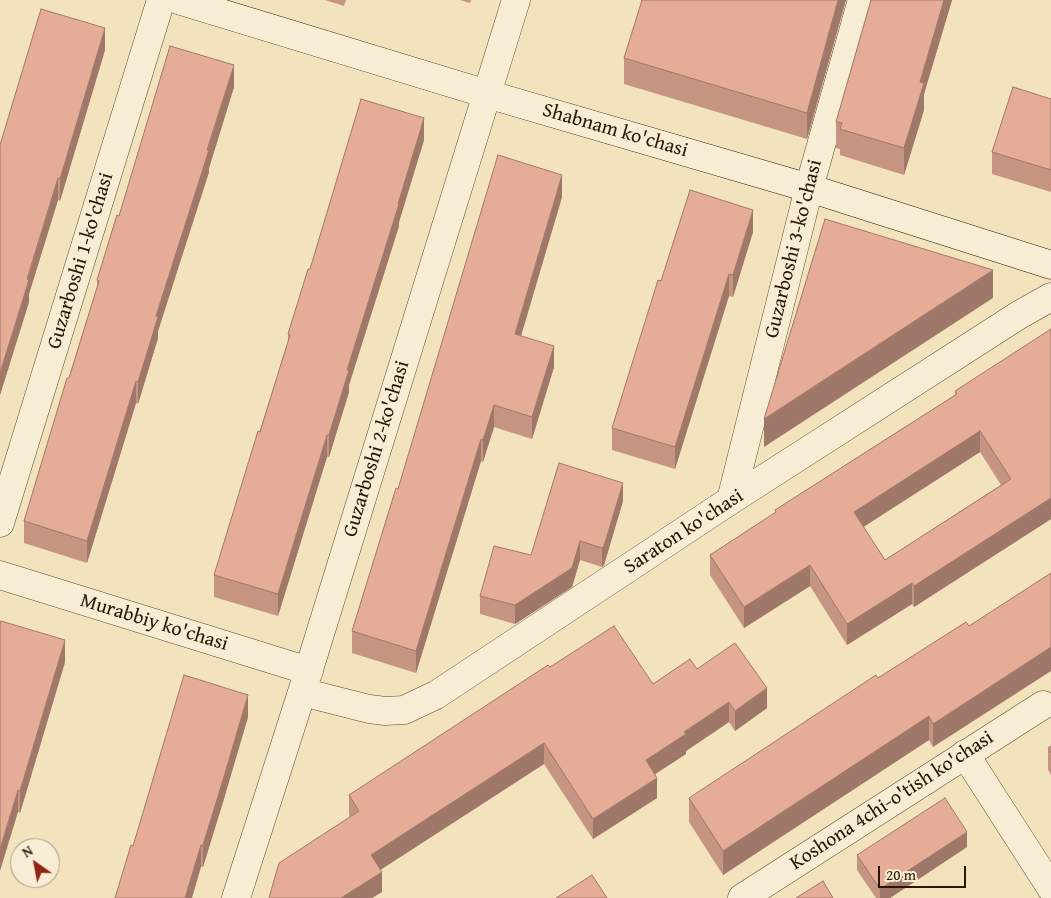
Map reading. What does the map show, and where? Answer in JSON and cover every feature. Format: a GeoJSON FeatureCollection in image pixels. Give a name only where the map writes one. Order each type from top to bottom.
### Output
{"type":"FeatureCollection","features":[{"type":"Feature","properties":{"kind":"street","name":"Guzarboshi 1-ko'chasi"},"geometry":{"type":"LineString","coordinates":[[0,523],[162,0]]}},
{"type":"Feature","properties":{"kind":"street","name":"Shabnam ko'chasi"},"geometry":{"type":"LineString","coordinates":[[178,0],[210,5],[487,94],[809,188],[1051,265]]}},
{"type":"Feature","properties":{"kind":"street","name":"Guzarboshi 2-ko'chasi"},"geometry":{"type":"LineString","coordinates":[[236,898],[306,681],[516,0]]}},
{"type":"Feature","properties":{"kind":"street","name":"Guzarboshi 3-ko'chasi"},"geometry":{"type":"LineString","coordinates":[[731,500],[809,188],[862,0]]}},
{"type":"Feature","properties":{"kind":"street","name":"Saraton ko'chasi"},"geometry":{"type":"LineString","coordinates":[[306,681],[369,709],[385,711],[404,710],[436,694],[731,500],[1051,296]]}},
{"type":"Feature","properties":{"kind":"street","name":"Murabbiy ko'chasi"},"geometry":{"type":"LineString","coordinates":[[0,575],[306,681]]}},
{"type":"Feature","properties":{"kind":"street","name":"Koshona 4chi-o'tish ko'chasi"},"geometry":{"type":"LineString","coordinates":[[742,898],[1043,705]]}},
{"type":"Feature","properties":{"kind":"street"},"geometry":{"type":"LineString","coordinates":[[965,754],[1051,888]]}},
{"type":"Feature","properties":{"kind":"building"},"geometry":{"type":"Polygon","coordinates":[[[642,0],[838,0],[807,113],[624,58],[642,0]]]}},
{"type":"Feature","properties":{"kind":"building"},"geometry":{"type":"Polygon","coordinates":[[[871,0],[944,0],[920,82],[924,83],[904,148],[840,129],[842,123],[836,122],[871,0]]]}},
{"type":"Feature","properties":{"kind":"building"},"geometry":{"type":"Polygon","coordinates":[[[41,9],[105,28],[60,179],[58,178],[27,279],[29,280],[0,373],[0,145],[41,9]]]}},
{"type":"Feature","properties":{"kind":"building"},"geometry":{"type":"Polygon","coordinates":[[[170,46],[234,65],[156,316],[158,317],[138,382],[136,381],[87,541],[24,521],[170,46]]]}},
{"type":"Feature","properties":{"kind":"building"},"geometry":{"type":"Polygon","coordinates":[[[1013,87],[1051,99],[1051,170],[992,152],[1013,87]]]}},
{"type":"Feature","properties":{"kind":"building"},"geometry":{"type":"Polygon","coordinates":[[[361,99],[424,118],[347,370],[349,370],[278,594],[214,575],[258,431],[260,432],[290,335],[288,334],[308,269],[310,269],[361,99]]]}},
{"type":"Feature","properties":{"kind":"building"},"geometry":{"type":"Polygon","coordinates":[[[498,155],[562,175],[515,334],[554,346],[532,417],[494,405],[483,440],[481,439],[416,651],[352,631],[396,488],[398,489],[498,155]]]}},
{"type":"Feature","properties":{"kind":"building"},"geometry":{"type":"Polygon","coordinates":[[[690,190],[753,210],[733,275],[729,274],[675,447],[612,428],[658,280],[661,281],[690,190]]]}},
{"type":"Feature","properties":{"kind":"building"},"geometry":{"type":"Polygon","coordinates":[[[825,219],[993,270],[764,419],[825,219]]]}},
{"type":"Feature","properties":{"kind":"building"},"geometry":{"type":"Polygon","coordinates":[[[1051,329],[1051,498],[914,586],[912,583],[847,624],[810,565],[744,607],[710,555],[776,512],[775,510],[957,394],[955,391],[1051,329]],[[980,431],[854,512],[885,560],[1011,479],[980,431]]]}},
{"type":"Feature","properties":{"kind":"building"},"geometry":{"type":"Polygon","coordinates":[[[559,463],[623,483],[604,546],[602,548],[580,541],[572,568],[515,605],[480,596],[494,546],[531,555],[559,463]]]}},
{"type":"Feature","properties":{"kind":"building"},"geometry":{"type":"Polygon","coordinates":[[[1051,573],[1051,647],[933,724],[929,716],[723,851],[689,798],[876,675],[878,678],[966,622],[969,626],[1051,573]]]}},
{"type":"Feature","properties":{"kind":"building"},"geometry":{"type":"Polygon","coordinates":[[[1,621],[65,640],[20,791],[18,790],[0,849],[0,624],[1,621]]]}},
{"type":"Feature","properties":{"kind":"building"},"geometry":{"type":"Polygon","coordinates":[[[614,626],[653,684],[690,659],[697,669],[735,643],[767,688],[735,711],[729,702],[684,732],[686,734],[646,760],[657,778],[593,819],[544,743],[371,855],[382,872],[341,898],[269,898],[279,863],[359,811],[349,795],[548,665],[550,667],[614,626]]]}},
{"type":"Feature","properties":{"kind":"building"},"geometry":{"type":"Polygon","coordinates":[[[184,675],[248,695],[203,845],[201,845],[185,898],[115,898],[131,845],[133,846],[184,675]]]}},
{"type":"Feature","properties":{"kind":"building"},"geometry":{"type":"Polygon","coordinates":[[[945,798],[967,832],[880,889],[857,855],[945,798]]]}},
{"type":"Feature","properties":{"kind":"building"},"geometry":{"type":"Polygon","coordinates":[[[592,875],[607,898],[556,898],[592,875]]]}},
{"type":"Feature","properties":{"kind":"building"},"geometry":{"type":"Polygon","coordinates":[[[823,881],[833,898],[796,898],[823,881]]]}}]}
